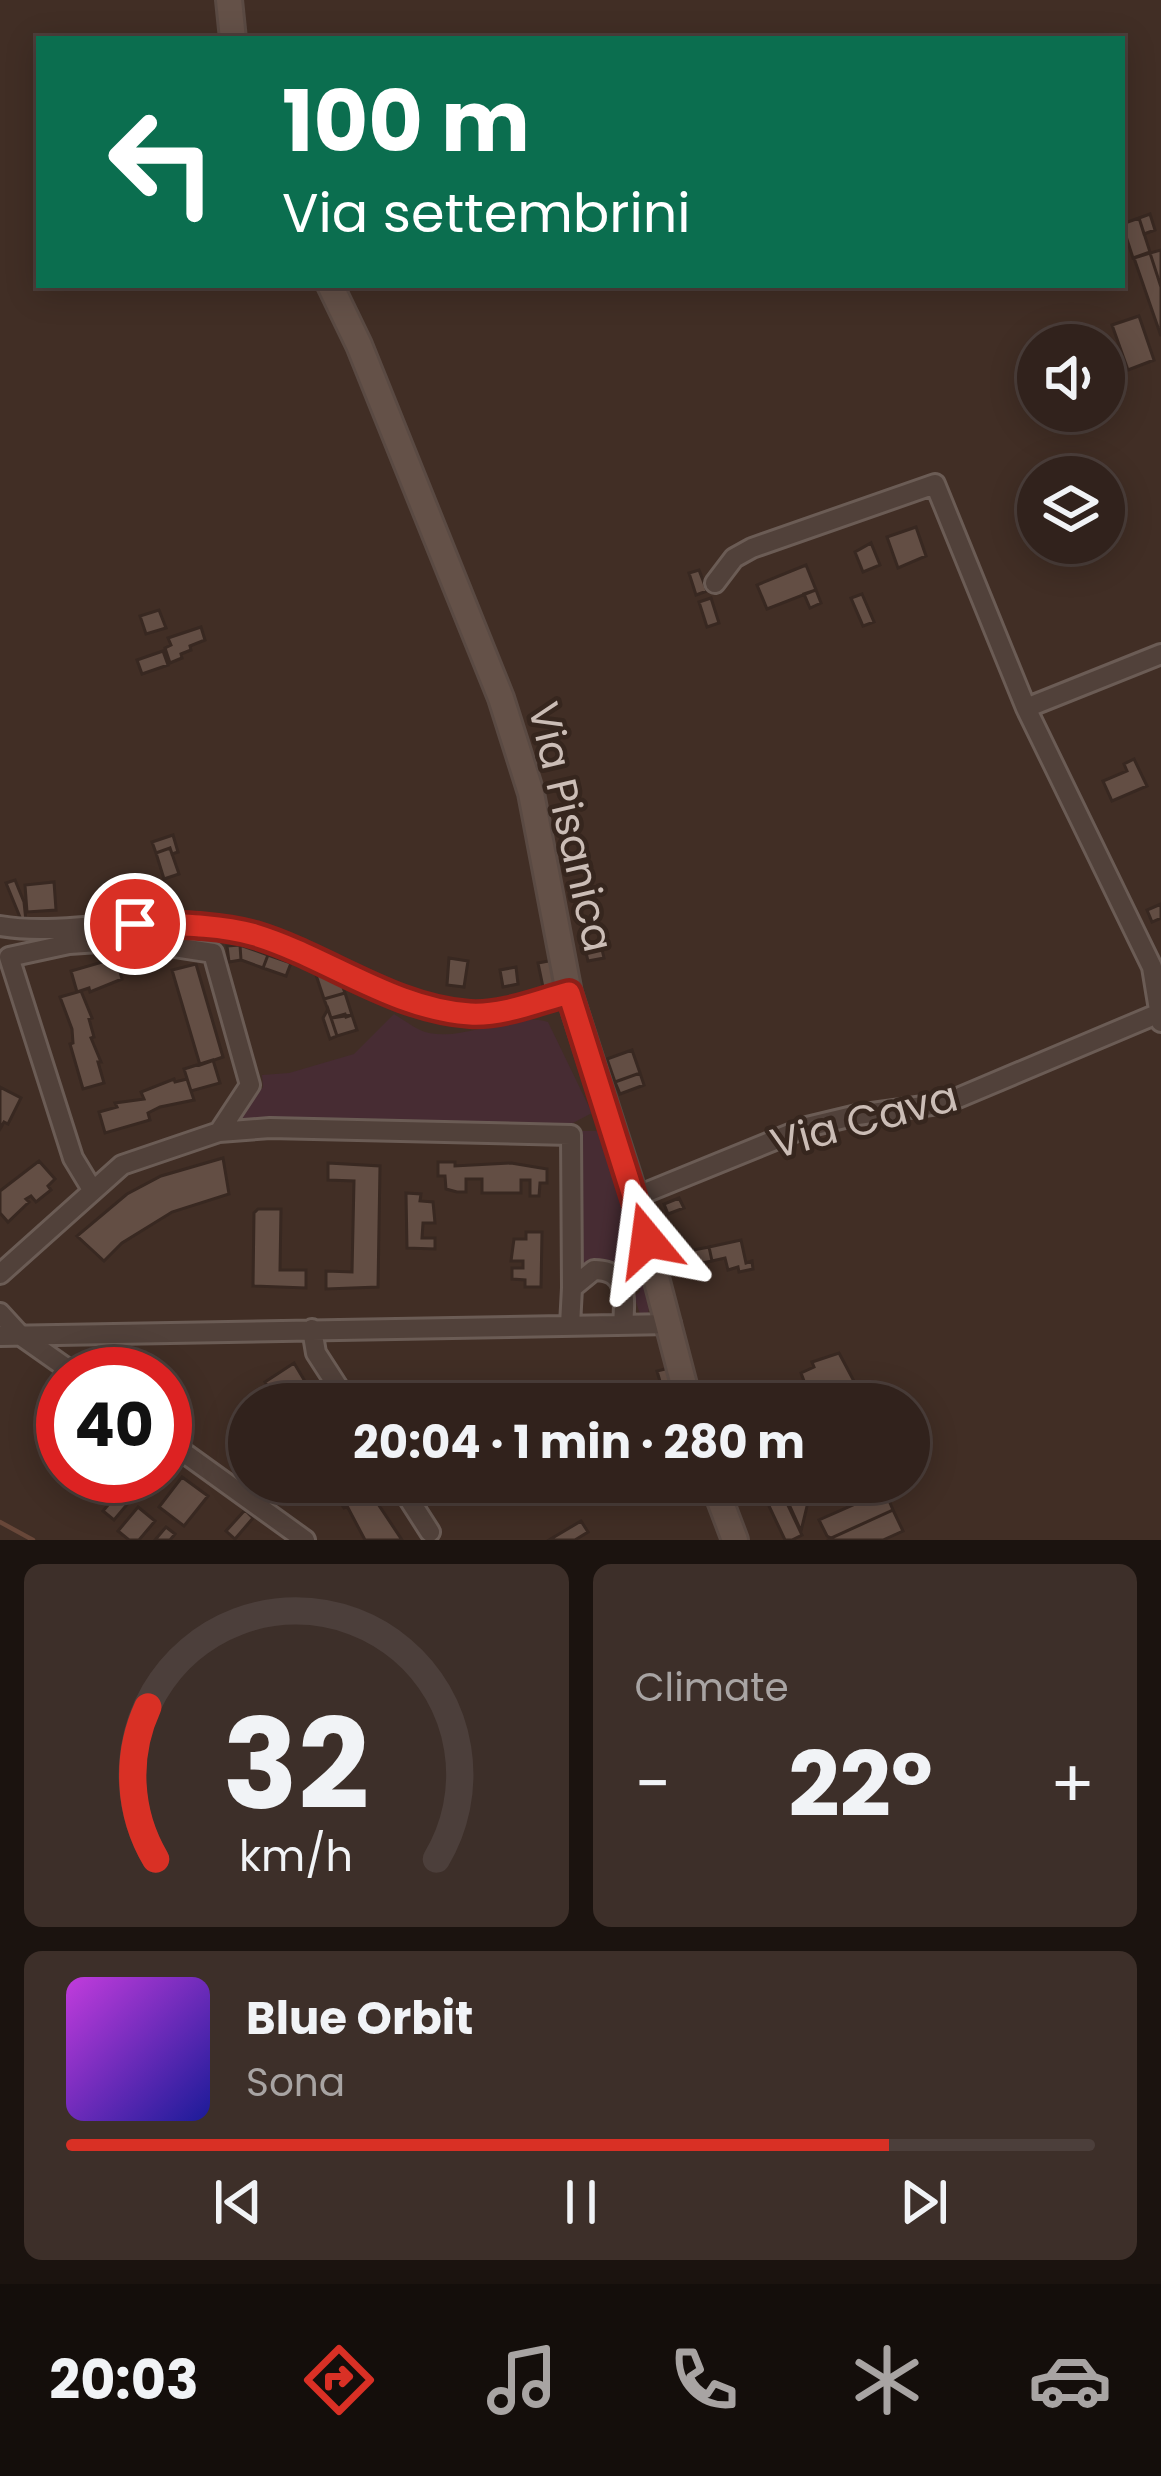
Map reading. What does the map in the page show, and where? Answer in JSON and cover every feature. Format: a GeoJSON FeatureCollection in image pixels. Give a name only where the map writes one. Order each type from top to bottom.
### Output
{"type":"FeatureCollection","features":[{"type":"Feature","properties":{"kind":"street"},"geometry":{"type":"LineString","coordinates":[[229,0],[233,36]]}},
{"type":"Feature","properties":{"kind":"street","name":"Via Pisanica"},"geometry":{"type":"LineString","coordinates":[[331,288],[359,345],[501,698],[531,793],[569,993],[635,1197],[684,1383]]}},
{"type":"Feature","properties":{"kind":"street","name":"Via Cava"},"geometry":{"type":"LineString","coordinates":[[635,1197],[807,1127],[946,1103],[1159,1018],[1152,967],[1026,709],[934,484],[752,548],[734,558],[716,583]]}},
{"type":"Feature","properties":{"kind":"street"},"geometry":{"type":"LineString","coordinates":[[1026,709],[1161,654]]}},
{"type":"Feature","properties":{"kind":"street"},"geometry":{"type":"LineString","coordinates":[[0,926],[24,930],[135,924],[253,934],[410,1001],[452,1012],[497,1012],[569,993]]}},
{"type":"Feature","properties":{"kind":"street"},"geometry":{"type":"LineString","coordinates":[[93,1191],[73,1158],[9,956],[69,944],[129,940],[213,953],[250,1085],[219,1132]]}},
{"type":"Feature","properties":{"kind":"street"},"geometry":{"type":"LineString","coordinates":[[0,1274],[122,1166],[219,1132],[270,1128],[571,1135],[570,1325]]}},
{"type":"Feature","properties":{"kind":"street"},"geometry":{"type":"LineString","coordinates":[[572,1288],[594,1270],[614,1273],[624,1289],[623,1325]]}},
{"type":"Feature","properties":{"kind":"street"},"geometry":{"type":"LineString","coordinates":[[0,1313],[37,1347]]}},
{"type":"Feature","properties":{"kind":"street"},"geometry":{"type":"LineString","coordinates":[[0,1336],[671,1324]]}},
{"type":"Feature","properties":{"kind":"street"},"geometry":{"type":"LineString","coordinates":[[312,1329],[316,1353],[335,1383]]}},
{"type":"Feature","properties":{"kind":"street"},"geometry":{"type":"LineString","coordinates":[[192,1458],[305,1540]]}},
{"type":"Feature","properties":{"kind":"street"},"geometry":{"type":"LineString","coordinates":[[411,1503],[430,1532]]}},
{"type":"Feature","properties":{"kind":"street"},"geometry":{"type":"LineString","coordinates":[[721,1503],[735,1540]]}},
{"type":"Feature","properties":{"kind":"shaded area"},"geometry":{"type":"Polygon","coordinates":[[[394,1014],[425,1032],[444,1034],[519,1020],[548,1022],[592,1113],[569,1125],[281,1118],[235,1124],[263,1087],[262,1075],[289,1073],[354,1054],[394,1014]]]}},
{"type":"Feature","properties":{"kind":"shaded area"},"geometry":{"type":"Polygon","coordinates":[[[580,1131],[601,1131],[641,1254],[647,1315],[640,1314],[634,1296],[640,1292],[638,1281],[630,1281],[621,1268],[580,1267],[580,1131]]]}},
{"type":"Feature","properties":{"kind":"building"},"geometry":{"type":"Polygon","coordinates":[[[1150,214],[1155,230],[1144,234],[1139,218],[1150,214]]]}},
{"type":"Feature","properties":{"kind":"building"},"geometry":{"type":"Polygon","coordinates":[[[1139,218],[1150,252],[1133,258],[1125,223],[1139,218]]]}},
{"type":"Feature","properties":{"kind":"building"},"geometry":{"type":"Polygon","coordinates":[[[1161,250],[1161,287],[1150,253],[1161,250]]]}},
{"type":"Feature","properties":{"kind":"building"},"geometry":{"type":"Polygon","coordinates":[[[1150,253],[1161,287],[1161,336],[1134,258],[1150,253]]]}},
{"type":"Feature","properties":{"kind":"building"},"geometry":{"type":"Polygon","coordinates":[[[1139,316],[1154,360],[1128,370],[1125,324],[1115,324],[1139,316]]]}},
{"type":"Feature","properties":{"kind":"building"},"geometry":{"type":"Polygon","coordinates":[[[916,527],[926,556],[898,568],[887,537],[916,527]]]}},
{"type":"Feature","properties":{"kind":"building"},"geometry":{"type":"Polygon","coordinates":[[[871,543],[880,565],[863,572],[855,552],[871,543]]]}},
{"type":"Feature","properties":{"kind":"building"},"geometry":{"type":"Polygon","coordinates":[[[806,565],[816,590],[767,609],[757,585],[806,565]]]}},
{"type":"Feature","properties":{"kind":"building"},"geometry":{"type":"Polygon","coordinates":[[[699,570],[707,591],[696,595],[689,573],[699,570]]]}},
{"type":"Feature","properties":{"kind":"building"},"geometry":{"type":"Polygon","coordinates":[[[816,590],[821,603],[810,608],[804,594],[816,590]]]}},
{"type":"Feature","properties":{"kind":"building"},"geometry":{"type":"Polygon","coordinates":[[[862,594],[874,622],[863,626],[851,598],[862,594]]]}},
{"type":"Feature","properties":{"kind":"building"},"geometry":{"type":"Polygon","coordinates":[[[711,598],[719,623],[707,627],[699,602],[711,598]]]}},
{"type":"Feature","properties":{"kind":"building"},"geometry":{"type":"Polygon","coordinates":[[[159,610],[166,628],[146,634],[140,616],[159,610]]]}},
{"type":"Feature","properties":{"kind":"building"},"geometry":{"type":"Polygon","coordinates":[[[201,627],[205,640],[170,663],[165,648],[171,645],[168,638],[201,627]]]}},
{"type":"Feature","properties":{"kind":"building"},"geometry":{"type":"Polygon","coordinates":[[[163,651],[168,665],[142,674],[137,660],[163,651]]]}},
{"type":"Feature","properties":{"kind":"building"},"geometry":{"type":"Polygon","coordinates":[[[1134,759],[1147,786],[1112,801],[1103,781],[1127,771],[1124,764],[1134,759]]]}},
{"type":"Feature","properties":{"kind":"building"},"geometry":{"type":"Polygon","coordinates":[[[173,835],[178,852],[172,854],[170,848],[156,853],[152,842],[173,835]]]}},
{"type":"Feature","properties":{"kind":"building"},"geometry":{"type":"Polygon","coordinates":[[[170,848],[179,874],[164,879],[156,853],[170,848]]]}},
{"type":"Feature","properties":{"kind":"building"},"geometry":{"type":"Polygon","coordinates":[[[15,880],[24,902],[26,921],[22,922],[6,883],[15,880]]]}},
{"type":"Feature","properties":{"kind":"building"},"geometry":{"type":"Polygon","coordinates":[[[54,882],[56,910],[27,912],[25,885],[54,882]]]}},
{"type":"Feature","properties":{"kind":"building"},"geometry":{"type":"Polygon","coordinates":[[[1161,904],[1161,918],[1152,922],[1147,910],[1161,904]]]}},
{"type":"Feature","properties":{"kind":"building"},"geometry":{"type":"Polygon","coordinates":[[[600,941],[604,958],[588,961],[584,944],[600,941]]]}},
{"type":"Feature","properties":{"kind":"building"},"geometry":{"type":"Polygon","coordinates":[[[240,945],[268,955],[263,968],[241,960],[240,945]]]}},
{"type":"Feature","properties":{"kind":"building"},"geometry":{"type":"Polygon","coordinates":[[[240,945],[241,960],[229,962],[227,946],[240,945]]]}},
{"type":"Feature","properties":{"kind":"building"},"geometry":{"type":"Polygon","coordinates":[[[268,955],[291,963],[286,976],[263,968],[268,955]]]}},
{"type":"Feature","properties":{"kind":"building"},"geometry":{"type":"Polygon","coordinates":[[[116,958],[122,979],[90,992],[89,988],[77,992],[71,971],[116,958]]]}},
{"type":"Feature","properties":{"kind":"building"},"geometry":{"type":"Polygon","coordinates":[[[449,958],[468,961],[464,987],[447,985],[449,958]]]}},
{"type":"Feature","properties":{"kind":"building"},"geometry":{"type":"Polygon","coordinates":[[[559,959],[564,982],[543,987],[538,963],[559,959]]]}},
{"type":"Feature","properties":{"kind":"building"},"geometry":{"type":"Polygon","coordinates":[[[196,964],[223,1057],[200,1065],[172,970],[196,964]]]}},
{"type":"Feature","properties":{"kind":"building"},"geometry":{"type":"Polygon","coordinates":[[[516,967],[518,984],[503,987],[500,970],[516,967]]]}},
{"type":"Feature","properties":{"kind":"building"},"geometry":{"type":"Polygon","coordinates":[[[315,972],[339,976],[345,993],[324,999],[315,972]]]}},
{"type":"Feature","properties":{"kind":"building"},"geometry":{"type":"Polygon","coordinates":[[[81,991],[92,1018],[91,1038],[104,1083],[83,1089],[70,1044],[72,1029],[60,997],[81,991]]]}},
{"type":"Feature","properties":{"kind":"building"},"geometry":{"type":"Polygon","coordinates":[[[345,993],[352,1015],[331,1018],[324,999],[345,993]]]}},
{"type":"Feature","properties":{"kind":"building"},"geometry":{"type":"Polygon","coordinates":[[[328,1009],[337,1036],[330,1039],[323,1018],[328,1009]]]}},
{"type":"Feature","properties":{"kind":"building"},"geometry":{"type":"Polygon","coordinates":[[[352,1015],[357,1030],[337,1036],[331,1018],[352,1015]]]}},
{"type":"Feature","properties":{"kind":"building"},"geometry":{"type":"Polygon","coordinates":[[[632,1050],[640,1073],[615,1082],[607,1059],[632,1050]]]}},
{"type":"Feature","properties":{"kind":"building"},"geometry":{"type":"Polygon","coordinates":[[[213,1060],[220,1083],[191,1091],[184,1069],[213,1060]]]}},
{"type":"Feature","properties":{"kind":"building"},"geometry":{"type":"Polygon","coordinates":[[[640,1073],[644,1085],[620,1094],[615,1082],[640,1073]]]}},
{"type":"Feature","properties":{"kind":"building"},"geometry":{"type":"Polygon","coordinates":[[[187,1079],[194,1100],[160,1107],[148,1113],[150,1120],[105,1133],[99,1112],[117,1107],[115,1103],[144,1099],[141,1092],[187,1079]]]}},
{"type":"Feature","properties":{"kind":"building"},"geometry":{"type":"Polygon","coordinates":[[[0,1087],[21,1098],[8,1124],[4,1122],[0,1129],[0,1087]]]}},
{"type":"Feature","properties":{"kind":"building"},"geometry":{"type":"Polygon","coordinates":[[[223,1158],[229,1194],[172,1212],[122,1243],[104,1261],[77,1236],[127,1194],[161,1176],[223,1158]]]}},
{"type":"Feature","properties":{"kind":"building"},"geometry":{"type":"Polygon","coordinates":[[[39,1161],[55,1179],[48,1186],[51,1190],[36,1202],[31,1196],[26,1199],[29,1202],[8,1222],[0,1213],[0,1191],[39,1161]]]}},
{"type":"Feature","properties":{"kind":"building"},"geometry":{"type":"Polygon","coordinates":[[[438,1162],[455,1162],[455,1166],[511,1163],[547,1169],[547,1183],[540,1183],[539,1196],[530,1196],[530,1180],[521,1180],[521,1193],[482,1193],[482,1179],[466,1179],[466,1192],[457,1192],[446,1189],[445,1176],[438,1176],[438,1162]]]}},
{"type":"Feature","properties":{"kind":"building"},"geometry":{"type":"Polygon","coordinates":[[[328,1163],[380,1166],[378,1287],[326,1289],[326,1271],[352,1272],[354,1181],[328,1180],[328,1163]]]}},
{"type":"Feature","properties":{"kind":"building"},"geometry":{"type":"Polygon","coordinates":[[[406,1193],[421,1194],[420,1201],[433,1202],[435,1223],[423,1223],[422,1238],[435,1238],[435,1249],[407,1248],[406,1193]]]}},
{"type":"Feature","properties":{"kind":"building"},"geometry":{"type":"Polygon","coordinates":[[[679,1198],[684,1208],[668,1214],[664,1204],[679,1198]]]}},
{"type":"Feature","properties":{"kind":"building"},"geometry":{"type":"Polygon","coordinates":[[[281,1209],[280,1270],[306,1270],[306,1288],[253,1286],[254,1213],[281,1209]]]}},
{"type":"Feature","properties":{"kind":"building"},"geometry":{"type":"Polygon","coordinates":[[[526,1232],[542,1232],[541,1287],[525,1287],[525,1280],[512,1279],[512,1268],[523,1268],[523,1261],[511,1261],[514,1239],[526,1239],[526,1232]]]}},
{"type":"Feature","properties":{"kind":"building"},"geometry":{"type":"Polygon","coordinates":[[[741,1240],[746,1263],[752,1261],[753,1269],[728,1270],[725,1258],[712,1261],[709,1247],[741,1240]]]}},
{"type":"Feature","properties":{"kind":"building"},"geometry":{"type":"Polygon","coordinates":[[[709,1247],[712,1261],[687,1266],[683,1252],[709,1247]]]}},
{"type":"Feature","properties":{"kind":"building"},"geometry":{"type":"Polygon","coordinates":[[[683,1252],[687,1266],[673,1269],[670,1255],[683,1252]]]}},
{"type":"Feature","properties":{"kind":"building"},"geometry":{"type":"Polygon","coordinates":[[[839,1353],[855,1383],[805,1383],[801,1373],[814,1367],[812,1362],[839,1353]]]}},
{"type":"Feature","properties":{"kind":"building"},"geometry":{"type":"Polygon","coordinates":[[[294,1363],[306,1383],[266,1383],[294,1363]]]}},
{"type":"Feature","properties":{"kind":"building"},"geometry":{"type":"Polygon","coordinates":[[[669,1368],[672,1381],[660,1383],[657,1371],[669,1368]]]}},
{"type":"Feature","properties":{"kind":"building"},"geometry":{"type":"Polygon","coordinates":[[[192,1484],[208,1496],[184,1526],[159,1507],[162,1503],[192,1503],[192,1484]]]}},
{"type":"Feature","properties":{"kind":"building"},"geometry":{"type":"Polygon","coordinates":[[[110,1503],[128,1503],[114,1520],[103,1511],[110,1503]]]}},
{"type":"Feature","properties":{"kind":"building"},"geometry":{"type":"Polygon","coordinates":[[[341,1503],[377,1503],[402,1540],[365,1540],[347,1506],[341,1503]]]}},
{"type":"Feature","properties":{"kind":"building"},"geometry":{"type":"Polygon","coordinates":[[[768,1503],[787,1503],[802,1535],[785,1540],[768,1503]]]}},
{"type":"Feature","properties":{"kind":"building"},"geometry":{"type":"Polygon","coordinates":[[[788,1503],[808,1503],[801,1531],[788,1503]]]}},
{"type":"Feature","properties":{"kind":"building"},"geometry":{"type":"Polygon","coordinates":[[[858,1503],[890,1503],[893,1510],[831,1538],[819,1520],[858,1503]]]}},
{"type":"Feature","properties":{"kind":"building"},"geometry":{"type":"Polygon","coordinates":[[[138,1507],[155,1521],[139,1540],[129,1540],[118,1531],[138,1507]]]}},
{"type":"Feature","properties":{"kind":"building"},"geometry":{"type":"Polygon","coordinates":[[[245,1510],[253,1518],[235,1539],[226,1531],[245,1510]]]}},
{"type":"Feature","properties":{"kind":"building"},"geometry":{"type":"Polygon","coordinates":[[[893,1510],[903,1531],[883,1540],[827,1540],[893,1510]]]}},
{"type":"Feature","properties":{"kind":"building"},"geometry":{"type":"Polygon","coordinates":[[[581,1521],[588,1532],[575,1540],[549,1540],[581,1521]]]}},
{"type":"Feature","properties":{"kind":"building"},"geometry":{"type":"Polygon","coordinates":[[[166,1527],[175,1534],[170,1540],[155,1540],[166,1527]]]}},
{"type":"Feature","properties":{"kind":"waterway"},"geometry":{"type":"LineString","coordinates":[[0,1522],[33,1540]]}},
{"type":"Feature","properties":{"kind":"route"},"geometry":{"type":"LineString","coordinates":[[135,924],[253,934],[410,1001],[452,1012],[497,1012],[569,993],[647,1240]]}}]}
